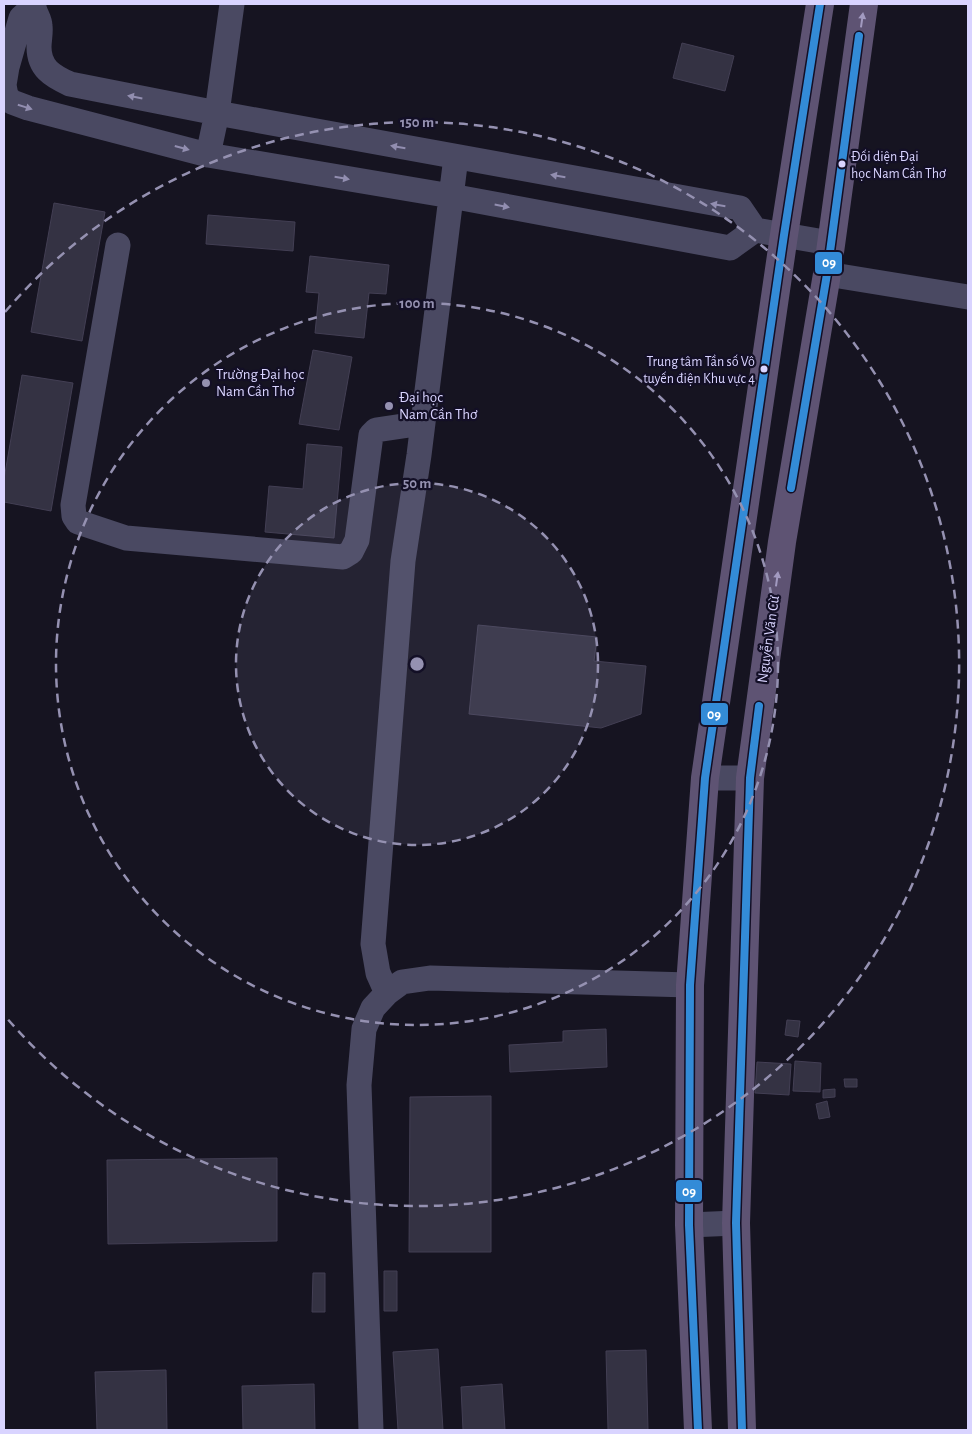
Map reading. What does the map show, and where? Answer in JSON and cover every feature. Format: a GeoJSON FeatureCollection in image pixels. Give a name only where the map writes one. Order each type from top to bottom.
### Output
{"type":"FeatureCollection","features":[{"type":"Feature","properties":{"kind":"main road"},"geometry":{"type":"LineString","coordinates":[[698,1430],[690,1225],[690,985],[705,778],[784,235],[820,4]]}},
{"type":"Feature","properties":{"kind":"main road","name":"Nguyễn Văn Cừ"},"geometry":{"type":"LineString","coordinates":[[742,1430],[736,1223],[750,778],[782,542],[827,274],[864,4]]}},
{"type":"Feature","properties":{"kind":"street"},"geometry":{"type":"LineString","coordinates":[[208,155],[218,113],[232,4]]}},
{"type":"Feature","properties":{"kind":"street"},"geometry":{"type":"LineString","coordinates":[[755,230],[740,208],[218,113],[70,84],[50,73],[43,65],[39,46],[40,25],[34,5],[21,18],[7,67],[4,85],[6,96],[12,102],[28,108],[208,155],[451,196],[730,248],[755,230],[830,244]]}},
{"type":"Feature","properties":{"kind":"street"},"geometry":{"type":"LineString","coordinates":[[386,993],[378,973],[373,944],[403,561],[423,423],[456,157]]}},
{"type":"Feature","properties":{"kind":"street"},"geometry":{"type":"LineString","coordinates":[[118,245],[73,505],[74,516],[78,522],[126,538],[343,557],[351,552],[357,540],[371,435],[376,430],[423,423]]}},
{"type":"Feature","properties":{"kind":"street"},"geometry":{"type":"LineString","coordinates":[[827,274],[968,297]]}},
{"type":"Feature","properties":{"kind":"street"},"geometry":{"type":"LineString","coordinates":[[705,778],[750,778]]}},
{"type":"Feature","properties":{"kind":"street"},"geometry":{"type":"LineString","coordinates":[[371,1430],[359,1085],[364,1029],[373,1008],[386,993],[402,982],[430,978],[690,985]]}},
{"type":"Feature","properties":{"kind":"street"},"geometry":{"type":"LineString","coordinates":[[690,1225],[736,1223]]}},
{"type":"Feature","properties":{"kind":"building"},"geometry":{"type":"Polygon","coordinates":[[[682,43],[734,56],[725,91],[673,78],[682,43]]]}},
{"type":"Feature","properties":{"kind":"building"},"geometry":{"type":"Polygon","coordinates":[[[54,203],[105,212],[82,341],[31,332],[54,203]]]}},
{"type":"Feature","properties":{"kind":"building"},"geometry":{"type":"Polygon","coordinates":[[[208,215],[295,222],[293,251],[206,244],[208,215]]]}},
{"type":"Feature","properties":{"kind":"building"},"geometry":{"type":"Polygon","coordinates":[[[310,256],[389,265],[386,294],[369,293],[364,338],[315,333],[319,293],[306,292],[310,256]]]}},
{"type":"Feature","properties":{"kind":"building"},"geometry":{"type":"Polygon","coordinates":[[[313,350],[352,357],[339,430],[299,424],[313,350]]]}},
{"type":"Feature","properties":{"kind":"building"},"geometry":{"type":"Polygon","coordinates":[[[22,375],[73,383],[51,511],[4,502],[4,479],[22,375]]]}},
{"type":"Feature","properties":{"kind":"building"},"geometry":{"type":"Polygon","coordinates":[[[307,444],[342,447],[334,538],[265,532],[269,486],[303,489],[307,444]]]}},
{"type":"Feature","properties":{"kind":"building"},"geometry":{"type":"Polygon","coordinates":[[[478,625],[597,637],[594,661],[646,666],[641,714],[601,728],[469,714],[478,625]]]}},
{"type":"Feature","properties":{"kind":"building"},"geometry":{"type":"Polygon","coordinates":[[[787,1020],[800,1021],[798,1037],[785,1035],[787,1020]]]}},
{"type":"Feature","properties":{"kind":"building"},"geometry":{"type":"Polygon","coordinates":[[[606,1029],[607,1067],[510,1072],[509,1045],[563,1042],[563,1031],[606,1029]]]}},
{"type":"Feature","properties":{"kind":"building"},"geometry":{"type":"Polygon","coordinates":[[[795,1061],[821,1063],[820,1092],[793,1091],[795,1061]]]}},
{"type":"Feature","properties":{"kind":"building"},"geometry":{"type":"Polygon","coordinates":[[[757,1062],[791,1064],[789,1095],[755,1093],[757,1062]]]}},
{"type":"Feature","properties":{"kind":"building"},"geometry":{"type":"Polygon","coordinates":[[[844,1079],[857,1079],[857,1087],[845,1087],[844,1079]]]}},
{"type":"Feature","properties":{"kind":"building"},"geometry":{"type":"Polygon","coordinates":[[[835,1089],[835,1097],[823,1098],[823,1090],[835,1089]]]}},
{"type":"Feature","properties":{"kind":"building"},"geometry":{"type":"Polygon","coordinates":[[[491,1096],[491,1252],[409,1252],[410,1097],[491,1096]]]}},
{"type":"Feature","properties":{"kind":"building"},"geometry":{"type":"Polygon","coordinates":[[[827,1101],[830,1117],[819,1119],[816,1104],[827,1101]]]}},
{"type":"Feature","properties":{"kind":"building"},"geometry":{"type":"Polygon","coordinates":[[[277,1158],[277,1241],[108,1244],[107,1160],[277,1158]]]}},
{"type":"Feature","properties":{"kind":"building"},"geometry":{"type":"Polygon","coordinates":[[[384,1271],[397,1271],[397,1311],[384,1311],[384,1271]]]}},
{"type":"Feature","properties":{"kind":"building"},"geometry":{"type":"Polygon","coordinates":[[[313,1273],[325,1273],[325,1312],[312,1312],[313,1273]]]}},
{"type":"Feature","properties":{"kind":"building"},"geometry":{"type":"Polygon","coordinates":[[[438,1349],[443,1430],[398,1430],[393,1352],[438,1349]]]}},
{"type":"Feature","properties":{"kind":"building"},"geometry":{"type":"Polygon","coordinates":[[[646,1350],[648,1430],[608,1430],[606,1351],[646,1350]]]}},
{"type":"Feature","properties":{"kind":"building"},"geometry":{"type":"Polygon","coordinates":[[[166,1370],[167,1430],[97,1430],[95,1372],[166,1370]]]}},
{"type":"Feature","properties":{"kind":"building"},"geometry":{"type":"Polygon","coordinates":[[[314,1384],[315,1430],[243,1430],[242,1386],[314,1384]]]}},
{"type":"Feature","properties":{"kind":"building"},"geometry":{"type":"Polygon","coordinates":[[[502,1384],[505,1430],[463,1430],[461,1387],[502,1384]]]}},
{"type":"Feature","properties":{"kind":"transit line","name":"09"},"geometry":{"type":"LineString","coordinates":[[698,1430],[689,1225],[690,985],[705,778],[784,235],[820,4]]}},
{"type":"Feature","properties":{"kind":"transit line","name":"09"},"geometry":{"type":"LineString","coordinates":[[791,488],[827,274],[859,36]]}},
{"type":"Feature","properties":{"kind":"transit line","name":"09"},"geometry":{"type":"LineString","coordinates":[[742,1430],[736,1223],[750,778],[759,706]]}},
{"type":"Feature","properties":{"kind":"place","name":"Đối diện Đại học Nam Cần Thơ"},"geometry":{"type":"Point","coordinates":[842,164]}},
{"type":"Feature","properties":{"kind":"place","name":"Trung tâm Tần số Vô tuyến điện Khu vực 4"},"geometry":{"type":"Point","coordinates":[764,369]}},
{"type":"Feature","properties":{"kind":"place","name":"Trường Đại học Nam Cần Thơ"},"geometry":{"type":"Point","coordinates":[206,383]}},
{"type":"Feature","properties":{"kind":"place","name":"Đại học Nam Cần Thơ"},"geometry":{"type":"Point","coordinates":[389,406]}}]}
